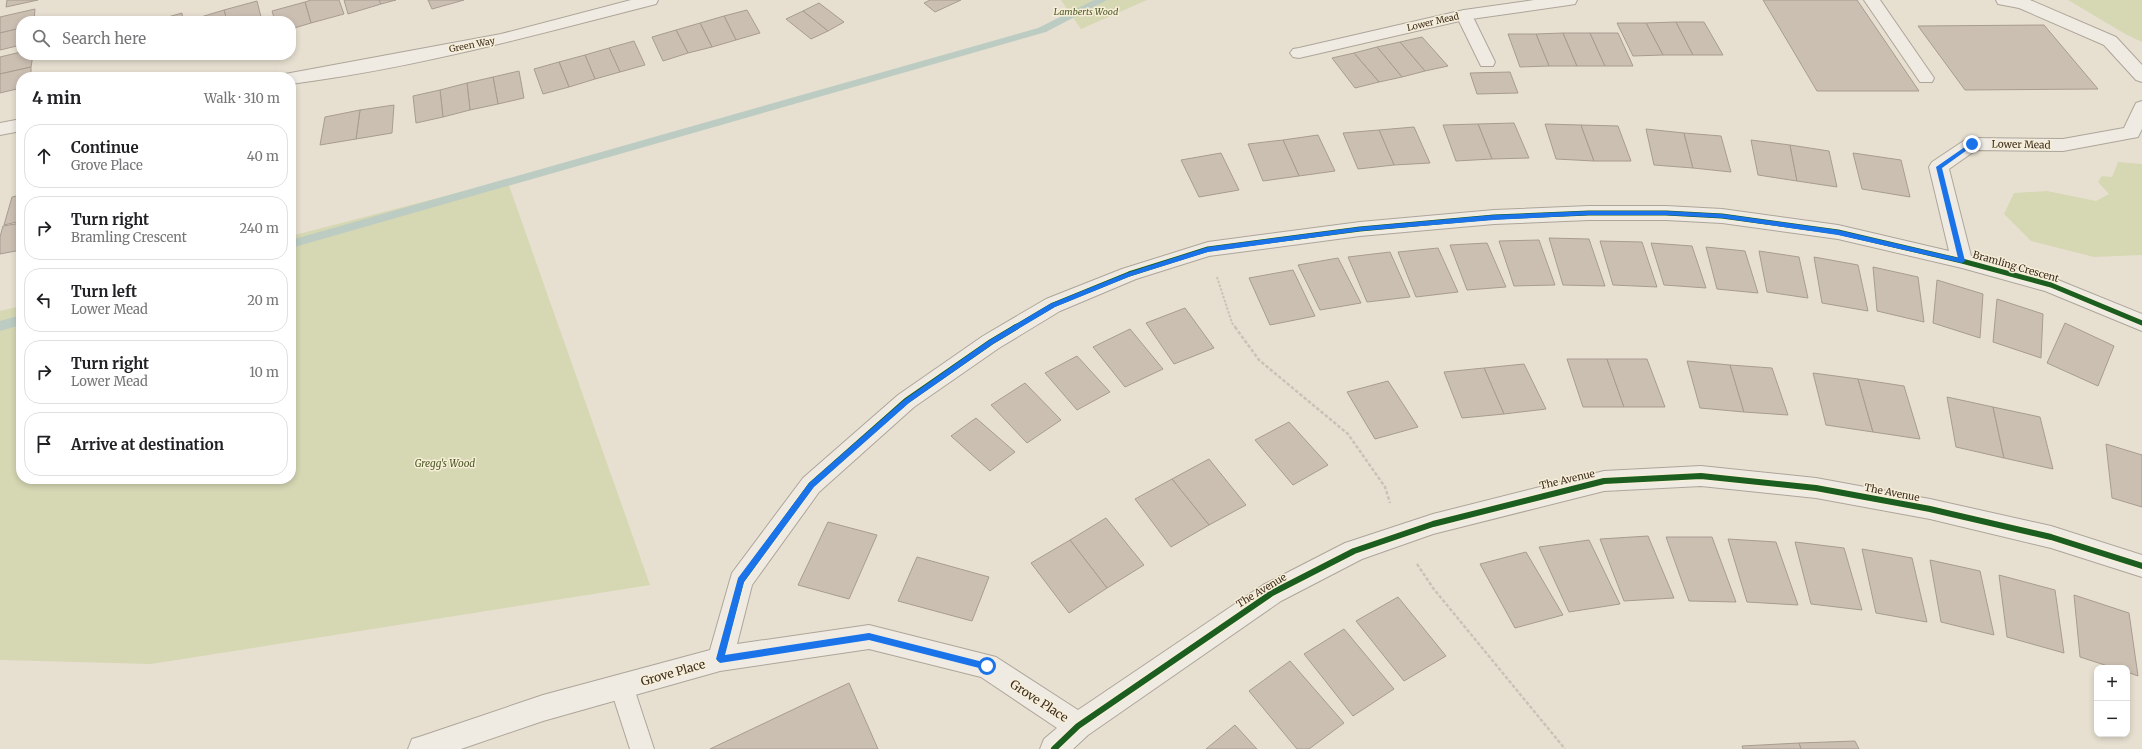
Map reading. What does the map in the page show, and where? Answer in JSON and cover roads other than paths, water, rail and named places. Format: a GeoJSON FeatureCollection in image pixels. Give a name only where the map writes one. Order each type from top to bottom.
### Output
{"type":"FeatureCollection","features":[{"type":"Feature","properties":{"kind":"street","name":"Green Way"},"geometry":{"type":"LineString","coordinates":[[296,77],[322,74],[502,40],[650,0]]}},
{"type":"Feature","properties":{"kind":"street","name":"Lower Mead"},"geometry":{"type":"LineString","coordinates":[[1299,53],[1464,14],[1569,0]]}},
{"type":"Feature","properties":{"kind":"street"},"geometry":{"type":"LineString","coordinates":[[2004,0],[2024,4],[2110,42],[2142,76]]}},
{"type":"Feature","properties":{"kind":"street","name":"Lower Mead"},"geometry":{"type":"LineString","coordinates":[[1962,261],[1939,167],[1972,144],[2063,145],[2131,132],[2142,107]]}},
{"type":"Feature","properties":{"kind":"street"},"geometry":{"type":"LineString","coordinates":[[0,129],[16,127]]}},
{"type":"Feature","properties":{"kind":"street","name":"Bramling Crescent"},"geometry":{"type":"LineString","coordinates":[[720,659],[741,580],[812,485],[906,401],[991,342],[1053,305],[1129,274],[1208,249],[1298,236],[1436,222],[1589,213],[1666,213],[1722,216],[1838,232],[1962,261],[2051,285],[2142,323]]}},
{"type":"Feature","properties":{"kind":"street","name":"The Avenue"},"geometry":{"type":"LineString","coordinates":[[1054,749],[1078,726],[1272,593],[1354,551],[1433,524],[1604,481],[1701,476],[1816,488],[1930,509],[2051,537],[2142,566]]}},
{"type":"Feature","properties":{"kind":"street","name":"Grove Place"},"geometry":{"type":"LineString","coordinates":[[422,749],[543,708],[720,659],[869,637],[987,666],[1078,726]]}},
{"type":"Feature","properties":{"kind":"lane"},"geometry":{"type":"LineString","coordinates":[[1872,0],[1926,78]]}},
{"type":"Feature","properties":{"kind":"lane"},"geometry":{"type":"LineString","coordinates":[[1464,14],[1487,62]]}},
{"type":"Feature","properties":{"kind":"lane"},"geometry":{"type":"LineString","coordinates":[[622,687],[642,749]]}},
{"type":"Feature","properties":{"kind":"waterway"},"geometry":{"type":"LineString","coordinates":[[296,243],[1042,30],[1102,0]]}},
{"type":"Feature","properties":{"kind":"waterway"},"geometry":{"type":"LineString","coordinates":[[0,326],[16,321]]}},
{"type":"Feature","properties":{"kind":"park label","name":"Lamberts Wood"},"geometry":{"type":"Point","coordinates":[1086,12]}},
{"type":"Feature","properties":{"kind":"park label","name":"Gregg's Wood"},"geometry":{"type":"Point","coordinates":[445,463]}}]}
